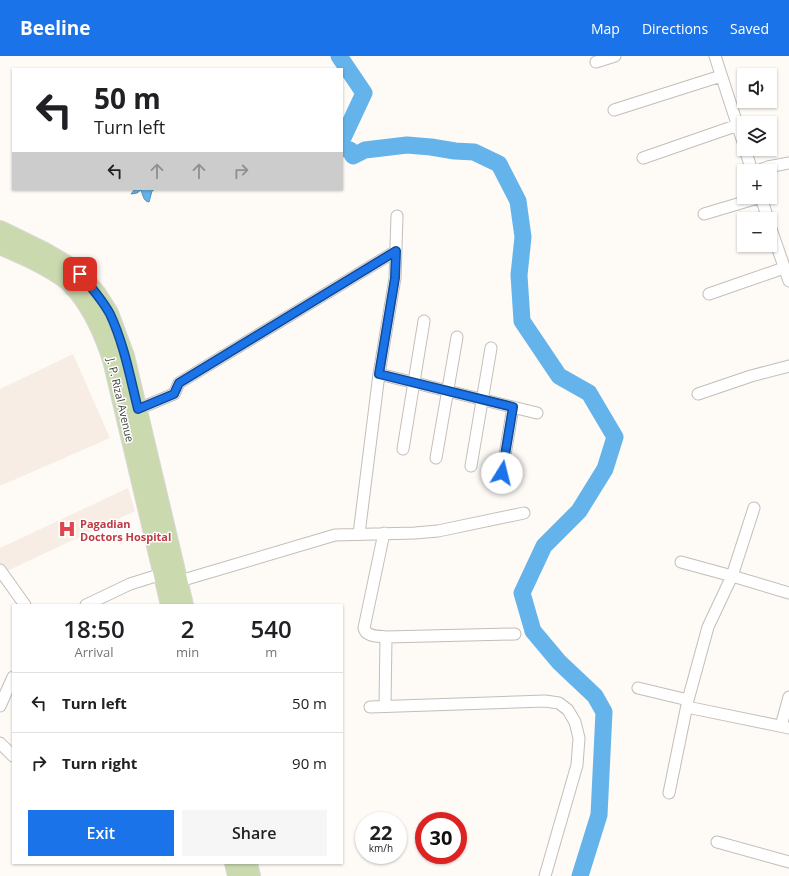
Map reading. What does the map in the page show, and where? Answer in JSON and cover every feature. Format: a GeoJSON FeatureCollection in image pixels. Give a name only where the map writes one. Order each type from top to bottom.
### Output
{"type":"FeatureCollection","features":[{"type":"Feature","properties":{"kind":"main road","name":"J. P. Rizal Avenue"},"geometry":{"type":"LineString","coordinates":[[1,236],[43,251],[67,264],[75,278],[97,294],[109,313],[135,419],[169,580],[170,604]]}},
{"type":"Feature","properties":{"kind":"main road","name":"J. P. Rizal Avenue"},"geometry":{"type":"LineString","coordinates":[[169,580],[183,604]]}},
{"type":"Feature","properties":{"kind":"main road"},"geometry":{"type":"LineString","coordinates":[[234,864],[237,876]]}},
{"type":"Feature","properties":{"kind":"main road"},"geometry":{"type":"LineString","coordinates":[[248,864],[251,876]]}},
{"type":"Feature","properties":{"kind":"street"},"geometry":{"type":"LineString","coordinates":[[596,62],[615,56]]}},
{"type":"Feature","properties":{"kind":"street"},"geometry":{"type":"LineString","coordinates":[[715,56],[737,123]]}},
{"type":"Feature","properties":{"kind":"street"},"geometry":{"type":"LineString","coordinates":[[614,110],[722,76]]}},
{"type":"Feature","properties":{"kind":"street"},"geometry":{"type":"LineString","coordinates":[[643,158],[737,126]]}},
{"type":"Feature","properties":{"kind":"street"},"geometry":{"type":"LineString","coordinates":[[777,165],[789,163]]}},
{"type":"Feature","properties":{"kind":"street"},"geometry":{"type":"LineString","coordinates":[[704,214],[738,204]]}},
{"type":"Feature","properties":{"kind":"street"},"geometry":{"type":"LineString","coordinates":[[359,534],[379,374],[395,278],[398,216]]}},
{"type":"Feature","properties":{"kind":"street"},"geometry":{"type":"LineString","coordinates":[[777,247],[789,281]]}},
{"type":"Feature","properties":{"kind":"street"},"geometry":{"type":"LineString","coordinates":[[135,419],[174,394],[179,383],[396,251]]}},
{"type":"Feature","properties":{"kind":"street"},"geometry":{"type":"LineString","coordinates":[[709,294],[784,268]]}},
{"type":"Feature","properties":{"kind":"street"},"geometry":{"type":"LineString","coordinates":[[404,449],[424,321]]}},
{"type":"Feature","properties":{"kind":"street"},"geometry":{"type":"LineString","coordinates":[[436,458],[457,337]]}},
{"type":"Feature","properties":{"kind":"street"},"geometry":{"type":"LineString","coordinates":[[471,466],[490,348]]}},
{"type":"Feature","properties":{"kind":"street"},"geometry":{"type":"LineString","coordinates":[[698,394],[751,376],[789,366]]}},
{"type":"Feature","properties":{"kind":"street"},"geometry":{"type":"LineString","coordinates":[[379,374],[537,413]]}},
{"type":"Feature","properties":{"kind":"street"},"geometry":{"type":"LineString","coordinates":[[502,473],[513,407]]}},
{"type":"Feature","properties":{"kind":"street"},"geometry":{"type":"LineString","coordinates":[[669,793],[687,703],[708,627],[732,576],[754,508]]}},
{"type":"Feature","properties":{"kind":"street"},"geometry":{"type":"LineString","coordinates":[[88,604],[130,584],[169,580],[212,572],[335,535],[438,531],[524,513]]}},
{"type":"Feature","properties":{"kind":"street"},"geometry":{"type":"LineString","coordinates":[[384,533],[364,628],[365,632],[368,634],[386,637],[515,634]]}},
{"type":"Feature","properties":{"kind":"street"},"geometry":{"type":"LineString","coordinates":[[681,562],[789,593]]}},
{"type":"Feature","properties":{"kind":"street"},"geometry":{"type":"LineString","coordinates":[[0,570],[24,604]]}},
{"type":"Feature","properties":{"kind":"street"},"geometry":{"type":"LineString","coordinates":[[384,706],[386,637]]}},
{"type":"Feature","properties":{"kind":"street"},"geometry":{"type":"LineString","coordinates":[[0,706],[12,679]]}},
{"type":"Feature","properties":{"kind":"street"},"geometry":{"type":"LineString","coordinates":[[638,688],[687,703],[785,727],[789,697]]}},
{"type":"Feature","properties":{"kind":"street"},"geometry":{"type":"LineString","coordinates":[[370,707],[545,701],[559,703],[568,710],[575,722],[579,738],[577,765],[546,876]]}},
{"type":"Feature","properties":{"kind":"street"},"geometry":{"type":"LineString","coordinates":[[0,743],[12,755]]}},
{"type":"Feature","properties":{"kind":"street"},"geometry":{"type":"LineString","coordinates":[[717,842],[789,862]]}},
{"type":"Feature","properties":{"kind":"shaded area"},"geometry":{"type":"Polygon","coordinates":[[[73,354],[110,438],[0,486],[0,389],[73,354]]]}},
{"type":"Feature","properties":{"kind":"shaded area","name":"Pagadian Doctors Hospital"},"geometry":{"type":"Polygon","coordinates":[[[128,488],[135,511],[5,572],[0,565],[0,548],[128,488]]]}},
{"type":"Feature","properties":{"kind":"water"},"geometry":{"type":"Polygon","coordinates":[[[134,190],[141,190],[137,193],[131,194],[134,190]]]}},
{"type":"Feature","properties":{"kind":"water"},"geometry":{"type":"Polygon","coordinates":[[[141,190],[154,190],[149,202],[144,199],[141,190]]]}},
{"type":"Feature","properties":{"kind":"waterway"},"geometry":{"type":"LineString","coordinates":[[339,56],[364,93],[343,138]]}},
{"type":"Feature","properties":{"kind":"waterway"},"geometry":{"type":"LineString","coordinates":[[343,148],[350,150],[353,156],[365,150],[407,145],[431,147],[455,151],[474,152],[499,164],[518,201],[523,237],[519,275],[522,321],[559,376],[589,393],[615,437],[605,469],[579,511],[544,546],[522,593],[533,631],[559,662],[595,696],[604,712],[599,815],[580,876]]}},
{"type":"Feature","properties":{"kind":"place","name":"Pagadian Doctors Hospital"},"geometry":{"type":"Point","coordinates":[67,529]}},
{"type":"Feature","properties":{"kind":"route"},"geometry":{"type":"LineString","coordinates":[[80,274],[97,294],[109,313],[125,356],[138,409],[174,394],[179,383],[396,251],[395,278],[379,374],[513,407],[502,473]]}}]}
